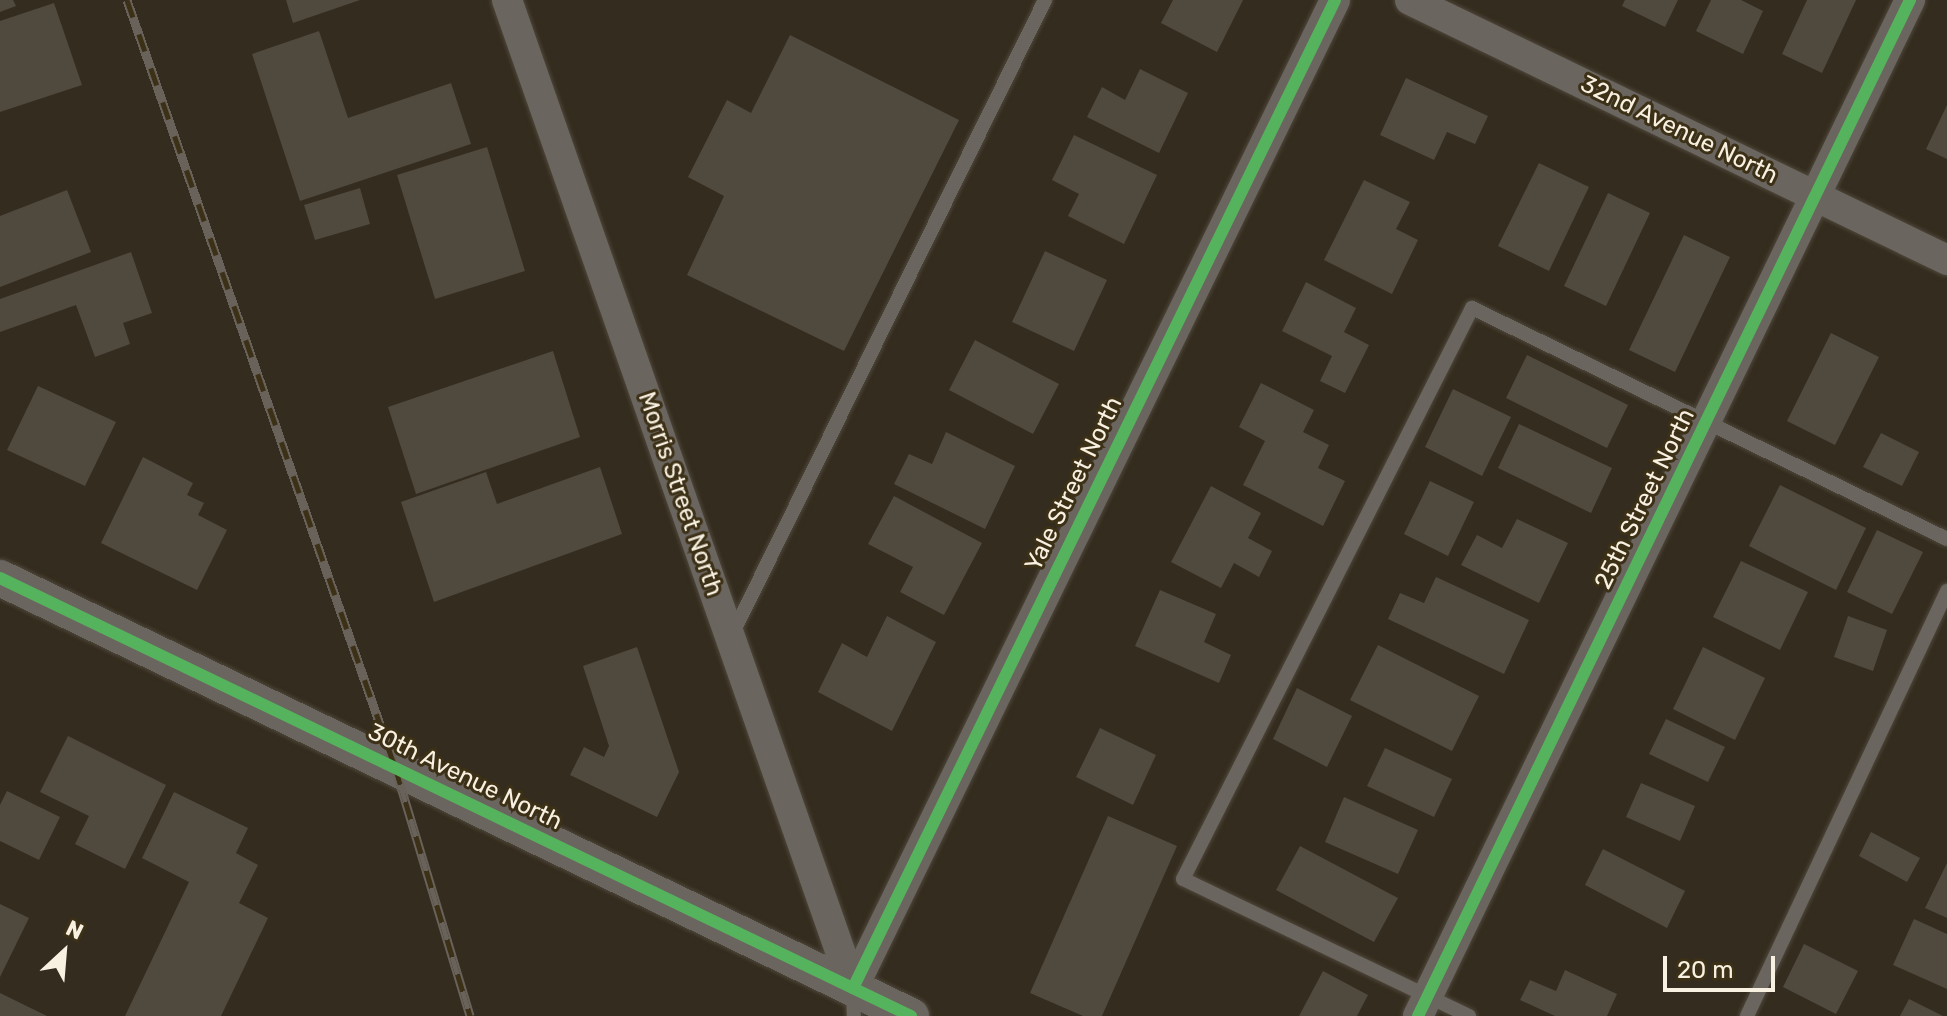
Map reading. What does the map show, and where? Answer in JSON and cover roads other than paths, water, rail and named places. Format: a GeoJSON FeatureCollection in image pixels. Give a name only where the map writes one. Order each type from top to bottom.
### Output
{"type":"FeatureCollection","features":[{"type":"Feature","properties":{"kind":"street","name":"Morris Street North"},"geometry":{"type":"LineString","coordinates":[[507,0],[730,638],[853,1002]]}},
{"type":"Feature","properties":{"kind":"street","name":"Yale Street North"},"geometry":{"type":"LineString","coordinates":[[853,1002],[1335,0]]}},
{"type":"Feature","properties":{"kind":"street","name":"32nd Avenue North"},"geometry":{"type":"LineString","coordinates":[[1410,0],[1947,260]]}},
{"type":"Feature","properties":{"kind":"street","name":"25th Street North"},"geometry":{"type":"LineString","coordinates":[[1423,1006],[1910,0]]}},
{"type":"Feature","properties":{"kind":"street","name":"30th Avenue North"},"geometry":{"type":"LineString","coordinates":[[4,589],[853,1002],[911,1016]]}},
{"type":"Feature","properties":{"kind":"lane"},"geometry":{"type":"LineString","coordinates":[[730,638],[1045,0]]}},
{"type":"Feature","properties":{"kind":"lane"},"geometry":{"type":"LineString","coordinates":[[1469,1016],[1423,1006],[1183,879],[1472,308],[1947,539]]}},
{"type":"Feature","properties":{"kind":"lane"},"geometry":{"type":"LineString","coordinates":[[1747,1016],[1947,591]]}},
{"type":"Feature","properties":{"kind":"railway"},"geometry":{"type":"LineString","coordinates":[[127,0],[395,767],[470,1016]]}}]}
